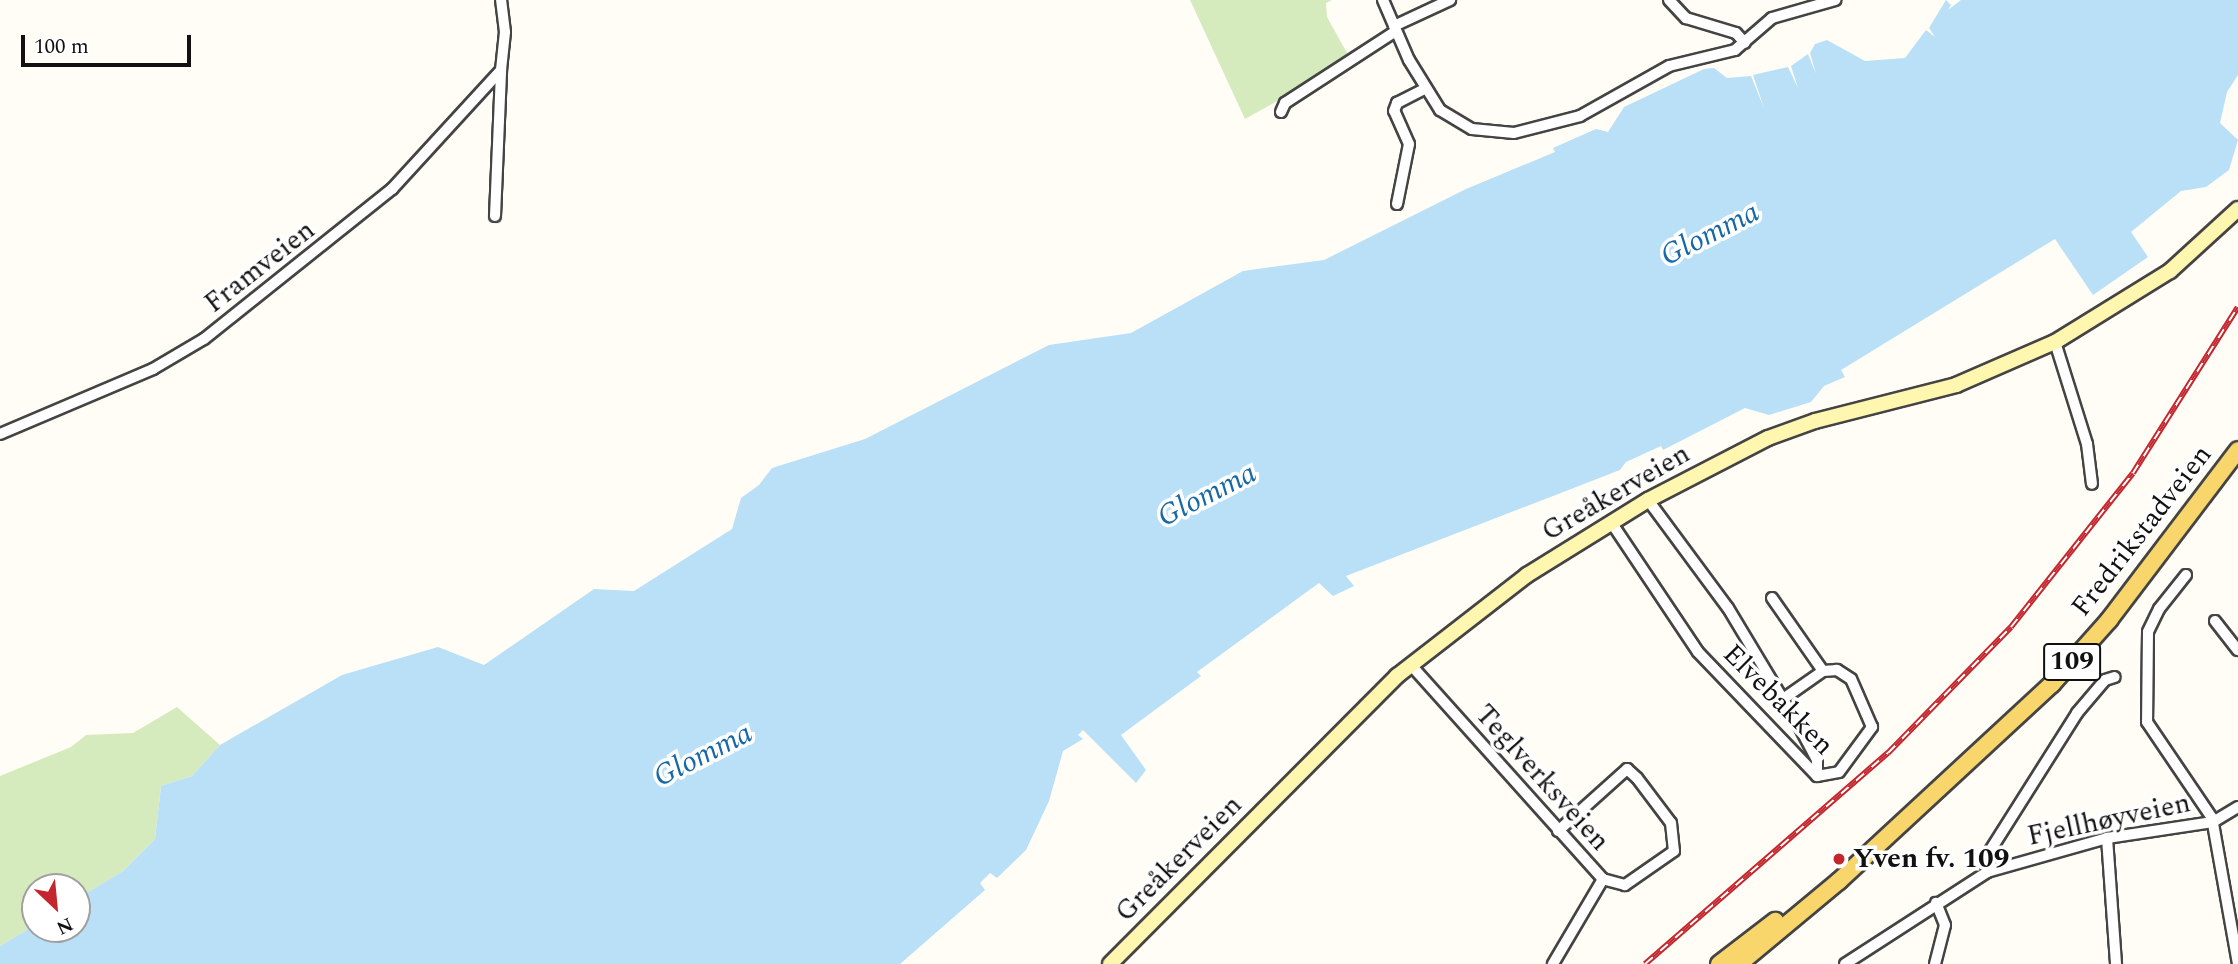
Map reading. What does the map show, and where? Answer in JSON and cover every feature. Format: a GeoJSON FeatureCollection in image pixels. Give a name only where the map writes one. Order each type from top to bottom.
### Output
{"type":"FeatureCollection","features":[{"type":"Feature","properties":{"kind":"main road","name":"Greåkerveien"},"geometry":{"type":"LineString","coordinates":[[1110,964],[1410,664],[1527,575],[1648,500],[1768,438],[1815,421],[1956,385],[2055,342],[2162,276],[2238,209]]}},
{"type":"Feature","properties":{"kind":"main road","name":"Fredrikstadveien"},"geometry":{"type":"LineString","coordinates":[[1739,964],[2052,684],[2109,620],[2238,450]]}},
{"type":"Feature","properties":{"kind":"main road","name":"Fredrikstadveien"},"geometry":{"type":"LineString","coordinates":[[1719,964],[1874,845]]}},
{"type":"Feature","properties":{"kind":"street"},"geometry":{"type":"LineString","coordinates":[[495,216],[501,69],[505,40],[501,0]]}},
{"type":"Feature","properties":{"kind":"street"},"geometry":{"type":"LineString","coordinates":[[1383,0],[1424,89],[1440,110],[1472,129],[1514,133],[1580,116],[1669,66],[1723,54],[1745,43],[1772,18],[1835,0]]}},
{"type":"Feature","properties":{"kind":"street"},"geometry":{"type":"LineString","coordinates":[[1281,112],[1285,103],[1395,29],[1450,0]]}},
{"type":"Feature","properties":{"kind":"street"},"geometry":{"type":"LineString","coordinates":[[1669,0],[1686,19],[1736,33],[1745,43]]}},
{"type":"Feature","properties":{"kind":"street","name":"Framveien"},"geometry":{"type":"LineString","coordinates":[[0,434],[153,369],[213,333],[392,189],[501,69]]}},
{"type":"Feature","properties":{"kind":"street"},"geometry":{"type":"LineString","coordinates":[[1397,204],[1409,144],[1394,111],[1397,103],[1424,89]]}},
{"type":"Feature","properties":{"kind":"street"},"geometry":{"type":"LineString","coordinates":[[2055,342],[2084,432],[2092,484]]}},
{"type":"Feature","properties":{"kind":"street"},"geometry":{"type":"LineString","coordinates":[[1648,500],[1728,608],[1816,760],[1817,776]]}},
{"type":"Feature","properties":{"kind":"street","name":"Elvebakken"},"geometry":{"type":"LineString","coordinates":[[1611,522],[1698,652],[1817,776],[1839,772],[1872,727],[1851,679],[1837,670],[1823,671],[1783,699]]}},
{"type":"Feature","properties":{"kind":"street"},"geometry":{"type":"LineString","coordinates":[[2186,575],[2159,609],[2148,632],[2147,722],[2214,822],[2237,959]]}},
{"type":"Feature","properties":{"kind":"street"},"geometry":{"type":"LineString","coordinates":[[1772,598],[1823,671]]}},
{"type":"Feature","properties":{"kind":"street"},"geometry":{"type":"LineString","coordinates":[[2215,621],[2238,650]]}},
{"type":"Feature","properties":{"kind":"street","name":"Teglverksveien"},"geometry":{"type":"LineString","coordinates":[[1410,664],[1603,879],[1553,964]]}},
{"type":"Feature","properties":{"kind":"street","name":"Fjellhøyveien"},"geometry":{"type":"LineString","coordinates":[[1987,872],[1988,854],[2077,713],[2105,680],[2115,677]]}},
{"type":"Feature","properties":{"kind":"street"},"geometry":{"type":"LineString","coordinates":[[1558,831],[1627,769],[1637,778],[1671,823],[1674,851],[1625,885],[1603,879]]}},
{"type":"Feature","properties":{"kind":"street","name":"Fjellhøyveien"},"geometry":{"type":"LineString","coordinates":[[1845,964],[1987,872],[2107,838],[2214,822],[2238,807]]}},
{"type":"Feature","properties":{"kind":"street"},"geometry":{"type":"LineString","coordinates":[[2107,838],[2116,964]]}},
{"type":"Feature","properties":{"kind":"street"},"geometry":{"type":"LineString","coordinates":[[1935,964],[1945,925],[1936,903]]}},
{"type":"Feature","properties":{"kind":"green space"},"geometry":{"type":"Polygon","coordinates":[[[1190,0],[1332,0],[1326,3],[1327,17],[1351,60],[1245,119],[1190,0]]]}},
{"type":"Feature","properties":{"kind":"green space"},"geometry":{"type":"Polygon","coordinates":[[[177,707],[220,745],[192,776],[161,786],[155,839],[123,871],[91,890],[91,873],[21,873],[21,933],[0,946],[0,776],[71,747],[86,735],[133,733],[177,707]]]}},
{"type":"Feature","properties":{"kind":"water","name":"Glomma"},"geometry":{"type":"Polygon","coordinates":[[[1946,0],[1951,5],[1948,10],[1961,0],[2238,0],[2238,75],[2227,92],[2220,123],[2238,140],[2229,170],[2206,187],[2181,191],[2131,232],[2148,257],[2093,295],[2055,239],[1841,370],[1845,377],[1824,386],[1811,402],[1769,415],[1745,408],[1663,450],[1661,446],[1626,462],[1620,470],[1346,576],[1354,586],[1333,596],[1319,583],[1197,672],[1201,676],[1121,735],[1146,770],[1136,783],[1083,730],[1078,735],[1083,739],[1063,751],[1049,801],[1026,850],[997,878],[990,873],[980,883],[985,890],[900,964],[0,964],[0,946],[21,933],[21,943],[91,943],[91,890],[123,871],[155,839],[161,786],[192,776],[220,745],[342,675],[438,647],[484,665],[594,589],[634,591],[732,529],[741,498],[759,485],[772,468],[865,439],[1049,345],[1131,333],[1243,271],[1324,260],[1466,189],[1555,152],[1553,148],[1596,129],[1608,132],[1624,107],[1704,69],[1714,68],[1727,78],[1751,76],[1764,108],[1753,75],[1788,67],[1798,88],[1791,66],[1808,54],[1816,74],[1810,53],[1815,44],[1827,40],[1865,61],[1905,58],[1926,30],[1935,37],[1929,28],[1946,0]]]}},
{"type":"Feature","properties":{"kind":"railway"},"geometry":{"type":"LineString","coordinates":[[1645,964],[1888,753],[2011,627],[2133,473],[2238,307]]}},
{"type":"Feature","properties":{"kind":"place","name":"Yven fv. 109"},"geometry":{"type":"Point","coordinates":[1839,859]}}]}
